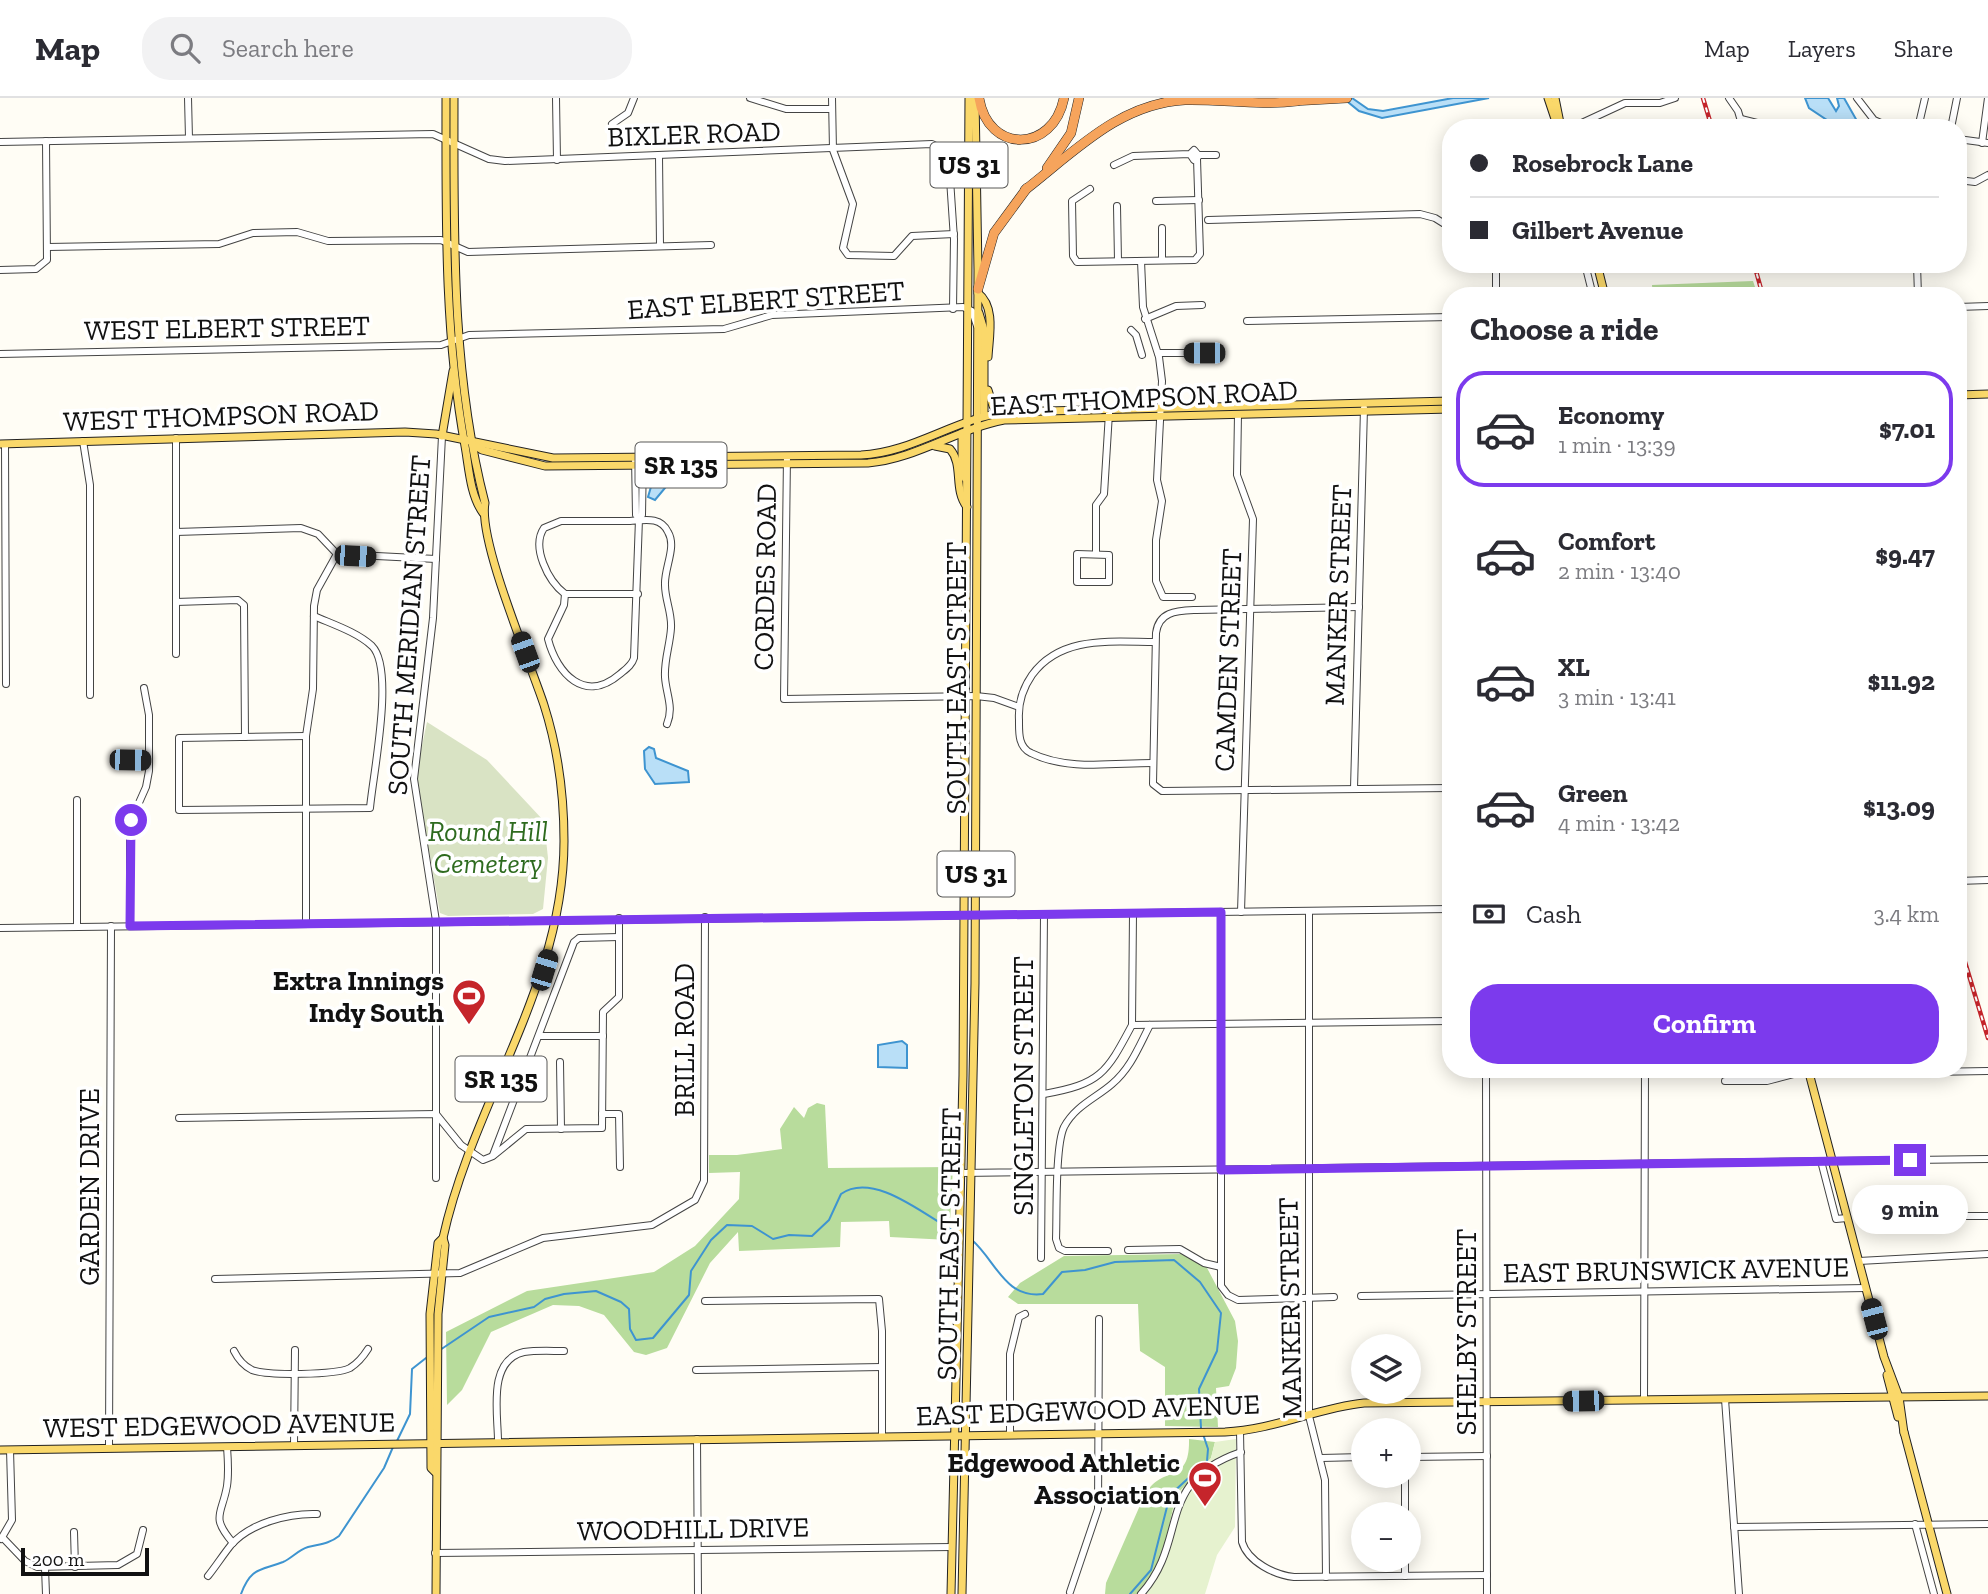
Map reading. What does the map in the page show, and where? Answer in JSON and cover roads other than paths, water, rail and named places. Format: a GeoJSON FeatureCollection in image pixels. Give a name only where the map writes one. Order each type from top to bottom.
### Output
{"type":"FeatureCollection","features":[{"type":"Feature","properties":{"kind":"highway"},"geometry":{"type":"LineString","coordinates":[[977,98],[984,116],[996,131],[1009,138],[1024,139],[1038,136],[1053,125],[1064,98]]}},
{"type":"Feature","properties":{"kind":"highway"},"geometry":{"type":"LineString","coordinates":[[1025,190],[1067,141],[1075,121],[1079,98]]}},
{"type":"Feature","properties":{"kind":"highway"},"geometry":{"type":"LineString","coordinates":[[1236,98],[1297,101],[1347,98]]}},
{"type":"Feature","properties":{"kind":"highway","name":"US 31"},"geometry":{"type":"LineString","coordinates":[[978,291],[994,233],[1025,190],[1112,123],[1149,106],[1189,100],[1268,105],[1297,101]]}},
{"type":"Feature","properties":{"kind":"main road","name":"SOUTH MERIDIAN STREET"},"geometry":{"type":"LineString","coordinates":[[446,98],[451,141]]}},
{"type":"Feature","properties":{"kind":"main road","name":"SOUTH MERIDIAN STREET"},"geometry":{"type":"LineString","coordinates":[[442,436],[454,368],[455,340],[451,141],[454,98]]}},
{"type":"Feature","properties":{"kind":"main road","name":"SOUTH EAST STREET"},"geometry":{"type":"LineString","coordinates":[[962,1594],[976,915],[965,432],[969,98]]}},
{"type":"Feature","properties":{"kind":"main road","name":"SOUTH EAST STREET"},"geometry":{"type":"LineString","coordinates":[[951,1594],[965,915],[979,421],[977,98]]}},
{"type":"Feature","properties":{"kind":"main road"},"geometry":{"type":"LineString","coordinates":[[1552,98],[1558,119]]}},
{"type":"Feature","properties":{"kind":"main road"},"geometry":{"type":"LineString","coordinates":[[968,273],[972,302],[984,330],[979,421]]}},
{"type":"Feature","properties":{"kind":"main road"},"geometry":{"type":"LineString","coordinates":[[978,291],[986,300],[989,310],[988,397],[995,408],[1009,412]]}},
{"type":"Feature","properties":{"kind":"main road","name":"SOUTH MERIDIAN STREET"},"geometry":{"type":"LineString","coordinates":[[434,1442],[438,1366],[438,1243],[443,1238],[456,1188],[535,995],[557,919],[564,841],[557,759],[545,710],[502,585],[483,513],[476,503],[455,340]]}},
{"type":"Feature","properties":{"kind":"main road","name":"SOUTH MERIDIAN STREET"},"geometry":{"type":"LineString","coordinates":[[454,368],[468,443]]}},
{"type":"Feature","properties":{"kind":"main road"},"geometry":{"type":"LineString","coordinates":[[1967,395],[1988,394]]}},
{"type":"Feature","properties":{"kind":"main road","name":"EAST THOMPSON ROAD"},"geometry":{"type":"LineString","coordinates":[[787,459],[876,462],[931,446],[965,432],[979,421],[991,423],[1106,414],[1364,407],[1442,402]]}},
{"type":"Feature","properties":{"kind":"main road","name":"EAST THOMPSON ROAD"},"geometry":{"type":"LineString","coordinates":[[1364,407],[1442,409]]}},
{"type":"Feature","properties":{"kind":"main road","name":"EAST THOMPSON ROAD"},"geometry":{"type":"LineString","coordinates":[[442,436],[536,464],[787,459],[878,454],[967,422],[1009,412],[1106,414]]}},
{"type":"Feature","properties":{"kind":"main road"},"geometry":{"type":"LineString","coordinates":[[952,428],[965,432]]}},
{"type":"Feature","properties":{"kind":"main road","name":"WEST THOMPSON ROAD"},"geometry":{"type":"LineString","coordinates":[[3,444],[405,432],[442,436]]}},
{"type":"Feature","properties":{"kind":"main road"},"geometry":{"type":"LineString","coordinates":[[931,446],[946,447],[953,451],[958,491],[967,507]]}},
{"type":"Feature","properties":{"kind":"main road"},"geometry":{"type":"LineString","coordinates":[[967,482],[977,522]]}},
{"type":"Feature","properties":{"kind":"main road"},"geometry":{"type":"LineString","coordinates":[[1811,1078],[1947,1594]]}},
{"type":"Feature","properties":{"kind":"main road","name":"SOUTH MERIDIAN STREET"},"geometry":{"type":"LineString","coordinates":[[436,1594],[435,1472],[439,1467],[434,1442],[429,1341],[437,1275]]}},
{"type":"Feature","properties":{"kind":"main road","name":"EAST EDGEWOOD AVENUE"},"geometry":{"type":"LineString","coordinates":[[434,1442],[1213,1432],[1272,1427],[1364,1403],[1988,1396]]}},
{"type":"Feature","properties":{"kind":"main road","name":"WEST EDGEWOOD AVENUE"},"geometry":{"type":"LineString","coordinates":[[0,1450],[434,1442]]}},
{"type":"Feature","properties":{"kind":"street"},"geometry":{"type":"LineString","coordinates":[[188,98],[189,138]]}},
{"type":"Feature","properties":{"kind":"street"},"geometry":{"type":"LineString","coordinates":[[556,98],[557,160]]}},
{"type":"Feature","properties":{"kind":"street"},"geometry":{"type":"LineString","coordinates":[[612,124],[628,113],[634,98]]}},
{"type":"Feature","properties":{"kind":"street"},"geometry":{"type":"LineString","coordinates":[[750,98],[786,108],[832,109]]}},
{"type":"Feature","properties":{"kind":"street"},"geometry":{"type":"LineString","coordinates":[[832,98],[833,149],[853,204],[843,248],[848,255],[894,256],[912,236],[954,234],[954,309],[968,322]]}},
{"type":"Feature","properties":{"kind":"street"},"geometry":{"type":"LineString","coordinates":[[1590,119],[1625,103],[1661,103],[1675,98]]}},
{"type":"Feature","properties":{"kind":"street"},"geometry":{"type":"LineString","coordinates":[[1857,98],[1873,119]]}},
{"type":"Feature","properties":{"kind":"street"},"geometry":{"type":"LineString","coordinates":[[1920,119],[1925,98]]}},
{"type":"Feature","properties":{"kind":"street"},"geometry":{"type":"LineString","coordinates":[[1953,119],[1957,98]]}},
{"type":"Feature","properties":{"kind":"street"},"geometry":{"type":"LineString","coordinates":[[1967,140],[1985,143],[1988,98]]}},
{"type":"Feature","properties":{"kind":"street"},"geometry":{"type":"LineString","coordinates":[[1731,100],[1741,119]]}},
{"type":"Feature","properties":{"kind":"street","name":"BIXLER ROAD"},"geometry":{"type":"LineString","coordinates":[[0,142],[433,134],[496,161],[928,144],[942,148],[949,164],[954,234]]}},
{"type":"Feature","properties":{"kind":"street"},"geometry":{"type":"LineString","coordinates":[[0,270],[40,268],[47,260],[46,141]]}},
{"type":"Feature","properties":{"kind":"street"},"geometry":{"type":"LineString","coordinates":[[1090,189],[1072,201],[1075,260],[1198,258],[1199,200],[1194,141]]}},
{"type":"Feature","properties":{"kind":"street"},"geometry":{"type":"LineString","coordinates":[[1114,165],[1133,156],[1216,155]]}},
{"type":"Feature","properties":{"kind":"street"},"geometry":{"type":"LineString","coordinates":[[659,156],[660,246]]}},
{"type":"Feature","properties":{"kind":"street"},"geometry":{"type":"LineString","coordinates":[[1967,181],[1975,182],[1988,175]]}},
{"type":"Feature","properties":{"kind":"street"},"geometry":{"type":"LineString","coordinates":[[1156,201],[1199,200]]}},
{"type":"Feature","properties":{"kind":"street"},"geometry":{"type":"LineString","coordinates":[[1117,206],[1118,261]]}},
{"type":"Feature","properties":{"kind":"street"},"geometry":{"type":"LineString","coordinates":[[1208,220],[1420,214],[1442,222]]}},
{"type":"Feature","properties":{"kind":"street"},"geometry":{"type":"LineString","coordinates":[[1162,228],[1162,260]]}},
{"type":"Feature","properties":{"kind":"street"},"geometry":{"type":"LineString","coordinates":[[48,247],[219,244],[253,233],[288,232],[305,233],[328,241],[452,246],[468,252],[711,245]]}},
{"type":"Feature","properties":{"kind":"street"},"geometry":{"type":"LineString","coordinates":[[1141,261],[1146,319],[1158,353],[1162,412],[1157,480],[1162,502],[1156,540],[1156,581],[1163,597],[1192,597]]}},
{"type":"Feature","properties":{"kind":"street"},"geometry":{"type":"LineString","coordinates":[[1146,319],[1176,306],[1202,305]]}},
{"type":"Feature","properties":{"kind":"street"},"geometry":{"type":"LineString","coordinates":[[1967,307],[1988,306]]}},
{"type":"Feature","properties":{"kind":"street"},"geometry":{"type":"LineString","coordinates":[[968,307],[977,327]]}},
{"type":"Feature","properties":{"kind":"street","name":"EAST ELBERT STREET"},"geometry":{"type":"LineString","coordinates":[[455,340],[469,335],[724,329],[772,315],[968,307]]}},
{"type":"Feature","properties":{"kind":"street"},"geometry":{"type":"LineString","coordinates":[[1247,321],[1442,317]]}},
{"type":"Feature","properties":{"kind":"street"},"geometry":{"type":"LineString","coordinates":[[1131,330],[1136,335],[1142,355]]}},
{"type":"Feature","properties":{"kind":"street","name":"WEST ELBERT STREET"},"geometry":{"type":"LineString","coordinates":[[0,354],[441,345],[455,340]]}},
{"type":"Feature","properties":{"kind":"street"},"geometry":{"type":"LineString","coordinates":[[1158,353],[1204,353]]}},
{"type":"Feature","properties":{"kind":"street","name":"MANKER STREET"},"geometry":{"type":"LineString","coordinates":[[1353,789],[1364,407]]}},
{"type":"Feature","properties":{"kind":"street","name":"CAMDEN STREET"},"geometry":{"type":"LineString","coordinates":[[1239,410],[1237,477],[1253,517],[1241,912]]}},
{"type":"Feature","properties":{"kind":"street"},"geometry":{"type":"LineString","coordinates":[[1096,554],[1096,505],[1104,494],[1106,414]]}},
{"type":"Feature","properties":{"kind":"street","name":"SOUTH MERIDIAN STREET"},"geometry":{"type":"LineString","coordinates":[[436,1178],[436,921],[414,779],[432,631],[442,436]]}},
{"type":"Feature","properties":{"kind":"street"},"geometry":{"type":"LineString","coordinates":[[176,438],[176,654]]}},
{"type":"Feature","properties":{"kind":"street"},"geometry":{"type":"LineString","coordinates":[[83,441],[90,485],[90,695]]}},
{"type":"Feature","properties":{"kind":"street"},"geometry":{"type":"LineString","coordinates":[[3,444],[6,684]]}},
{"type":"Feature","properties":{"kind":"street","name":"CORDES ROAD"},"geometry":{"type":"LineString","coordinates":[[787,459],[784,699],[971,696]]}},
{"type":"Feature","properties":{"kind":"street"},"geometry":{"type":"LineString","coordinates":[[639,461],[636,515],[639,519],[638,594],[634,609],[633,662],[609,684],[582,685],[556,664],[548,639],[564,605],[565,594],[548,571],[539,547],[542,531],[553,523],[639,519],[660,522],[671,540],[665,578],[671,621],[664,667],[671,710],[667,724]]}},
{"type":"Feature","properties":{"kind":"street"},"geometry":{"type":"LineString","coordinates":[[176,532],[301,528],[320,536],[337,554],[436,559]]}},
{"type":"Feature","properties":{"kind":"street"},"geometry":{"type":"LineString","coordinates":[[306,923],[306,736],[313,689],[314,615],[317,590],[337,554]]}},
{"type":"Feature","properties":{"kind":"street"},"geometry":{"type":"LineString","coordinates":[[1077,554],[1096,554],[1109,555],[1109,582],[1077,582],[1077,554]]}},
{"type":"Feature","properties":{"kind":"street"},"geometry":{"type":"LineString","coordinates":[[565,594],[638,594]]}},
{"type":"Feature","properties":{"kind":"street"},"geometry":{"type":"LineString","coordinates":[[176,602],[242,602],[245,608],[245,737]]}},
{"type":"Feature","properties":{"kind":"street"},"geometry":{"type":"LineString","coordinates":[[1359,607],[1217,610],[1168,614],[1157,625],[1155,642],[1152,783],[1160,790],[1442,788]]}},
{"type":"Feature","properties":{"kind":"street"},"geometry":{"type":"LineString","coordinates":[[306,736],[179,738],[179,810],[370,808],[383,705],[380,658],[367,642],[314,615]]}},
{"type":"Feature","properties":{"kind":"street"},"geometry":{"type":"LineString","coordinates":[[1152,763],[1069,763],[1031,753],[1020,740],[1019,707],[1033,674],[1062,650],[1091,642],[1155,642]]}},
{"type":"Feature","properties":{"kind":"street"},"geometry":{"type":"LineString","coordinates":[[130,926],[130,823],[146,787],[149,761],[149,715],[144,688]]}},
{"type":"Feature","properties":{"kind":"street"},"geometry":{"type":"LineString","coordinates":[[971,696],[994,698],[1019,707]]}},
{"type":"Feature","properties":{"kind":"street"},"geometry":{"type":"LineString","coordinates":[[130,760],[149,761]]}},
{"type":"Feature","properties":{"kind":"street"},"geometry":{"type":"LineString","coordinates":[[77,800],[77,927]]}},
{"type":"Feature","properties":{"kind":"street"},"geometry":{"type":"LineString","coordinates":[[1967,881],[1988,880]]}},
{"type":"Feature","properties":{"kind":"street"},"geometry":{"type":"LineString","coordinates":[[0,928],[1442,909]]}},
{"type":"Feature","properties":{"kind":"street","name":"MANKER STREET"},"geometry":{"type":"LineString","coordinates":[[1309,911],[1309,1416],[1321,1458],[1326,1500],[1326,1577]]}},
{"type":"Feature","properties":{"kind":"street"},"geometry":{"type":"LineString","coordinates":[[1221,912],[1221,1286],[1228,1295],[1238,1300],[1334,1297]]}},
{"type":"Feature","properties":{"kind":"street"},"geometry":{"type":"LineString","coordinates":[[1044,1094],[1077,1088],[1097,1076],[1117,1056],[1132,1025],[1133,913]]}},
{"type":"Feature","properties":{"kind":"street","name":"SINGLETON STREET"},"geometry":{"type":"LineString","coordinates":[[1041,1258],[1044,1172],[1044,914]]}},
{"type":"Feature","properties":{"kind":"street","name":"BRILL ROAD"},"geometry":{"type":"LineString","coordinates":[[437,1275],[471,1270],[543,1238],[638,1228],[655,1223],[698,1197],[703,1187],[704,1163],[705,917]]}},
{"type":"Feature","properties":{"kind":"street"},"geometry":{"type":"LineString","coordinates":[[179,1118],[436,1114],[470,1153],[483,1160],[493,1156],[522,1130],[602,1128],[603,1012],[619,997],[619,918]]}},
{"type":"Feature","properties":{"kind":"street","name":"GARDEN DRIVE"},"geometry":{"type":"LineString","coordinates":[[109,1448],[111,926]]}},
{"type":"Feature","properties":{"kind":"street"},"geometry":{"type":"LineString","coordinates":[[493,1156],[526,1062],[539,1036],[576,940],[619,937]]}},
{"type":"Feature","properties":{"kind":"street"},"geometry":{"type":"LineString","coordinates":[[1132,1025],[1442,1021]]}},
{"type":"Feature","properties":{"kind":"street"},"geometry":{"type":"LineString","coordinates":[[1108,1251],[1065,1251],[1059,1248],[1056,1240],[1061,1137],[1068,1120],[1085,1102],[1122,1074],[1150,1025]]}},
{"type":"Feature","properties":{"kind":"street"},"geometry":{"type":"LineString","coordinates":[[539,1036],[603,1036]]}},
{"type":"Feature","properties":{"kind":"street"},"geometry":{"type":"LineString","coordinates":[[560,1062],[561,1129]]}},
{"type":"Feature","properties":{"kind":"street"},"geometry":{"type":"LineString","coordinates":[[1967,1071],[1988,1071]]}},
{"type":"Feature","properties":{"kind":"street","name":"SHELBY STREET"},"geometry":{"type":"LineString","coordinates":[[1486,1078],[1487,1594]]}},
{"type":"Feature","properties":{"kind":"street"},"geometry":{"type":"LineString","coordinates":[[1644,1400],[1645,1078]]}},
{"type":"Feature","properties":{"kind":"street"},"geometry":{"type":"LineString","coordinates":[[1725,1081],[1767,1081],[1780,1078]]}},
{"type":"Feature","properties":{"kind":"street"},"geometry":{"type":"LineString","coordinates":[[602,1114],[620,1114],[620,1167]]}},
{"type":"Feature","properties":{"kind":"street"},"geometry":{"type":"LineString","coordinates":[[961,1173],[1988,1159]]}},
{"type":"Feature","properties":{"kind":"street"},"geometry":{"type":"LineString","coordinates":[[1821,1161],[1836,1220],[1847,1218]]}},
{"type":"Feature","properties":{"kind":"street"},"geometry":{"type":"LineString","coordinates":[[1893,1216],[1988,1216]]}},
{"type":"Feature","properties":{"kind":"street"},"geometry":{"type":"LineString","coordinates":[[1128,1250],[1180,1249],[1221,1267]]}},
{"type":"Feature","properties":{"kind":"street","name":"EAST BRUNSWICK AVENUE"},"geometry":{"type":"LineString","coordinates":[[1859,1261],[1988,1254]]}},
{"type":"Feature","properties":{"kind":"street"},"geometry":{"type":"LineString","coordinates":[[215,1279],[437,1275]]}},
{"type":"Feature","properties":{"kind":"street","name":"EAST BRUNSWICK AVENUE"},"geometry":{"type":"LineString","coordinates":[[1360,1296],[1866,1288]]}},
{"type":"Feature","properties":{"kind":"street"},"geometry":{"type":"LineString","coordinates":[[705,1301],[879,1299],[882,1437]]}},
{"type":"Feature","properties":{"kind":"street"},"geometry":{"type":"LineString","coordinates":[[1010,1434],[1010,1348],[1019,1317],[1025,1314]]}},
{"type":"Feature","properties":{"kind":"street"},"geometry":{"type":"LineString","coordinates":[[1069,1592],[1097,1517],[1099,1319]]}},
{"type":"Feature","properties":{"kind":"street"},"geometry":{"type":"LineString","coordinates":[[234,1351],[241,1362],[253,1370],[295,1372],[345,1370],[357,1363],[368,1349]]}},
{"type":"Feature","properties":{"kind":"street"},"geometry":{"type":"LineString","coordinates":[[294,1445],[295,1350]]}},
{"type":"Feature","properties":{"kind":"street"},"geometry":{"type":"LineString","coordinates":[[498,1441],[498,1383],[504,1366],[512,1358],[525,1352],[564,1351]]}},
{"type":"Feature","properties":{"kind":"street"},"geometry":{"type":"LineString","coordinates":[[696,1370],[882,1367]]}},
{"type":"Feature","properties":{"kind":"street"},"geometry":{"type":"LineString","coordinates":[[1725,1399],[1739,1594]]}},
{"type":"Feature","properties":{"kind":"street"},"geometry":{"type":"LineString","coordinates":[[1240,1431],[1244,1548],[1251,1557],[1280,1574],[1326,1577],[1487,1575]]}},
{"type":"Feature","properties":{"kind":"street"},"geometry":{"type":"LineString","coordinates":[[697,1438],[698,1594]]}},
{"type":"Feature","properties":{"kind":"street"},"geometry":{"type":"LineString","coordinates":[[227,1447],[228,1483],[218,1516],[222,1530],[233,1542]]}},
{"type":"Feature","properties":{"kind":"street"},"geometry":{"type":"LineString","coordinates":[[10,1450],[12,1520],[1,1539],[27,1563],[45,1568],[126,1563],[139,1552],[143,1530]]}},
{"type":"Feature","properties":{"kind":"street"},"geometry":{"type":"LineString","coordinates":[[1141,1594],[1159,1573],[1182,1496],[1193,1480],[1216,1461],[1241,1452]]}},
{"type":"Feature","properties":{"kind":"street"},"geometry":{"type":"LineString","coordinates":[[1421,1457],[1487,1456]]}},
{"type":"Feature","properties":{"kind":"street"},"geometry":{"type":"LineString","coordinates":[[1321,1458],[1351,1458]]}},
{"type":"Feature","properties":{"kind":"street"},"geometry":{"type":"LineString","coordinates":[[208,1576],[233,1542],[276,1520],[317,1514]]}},
{"type":"Feature","properties":{"kind":"street"},"geometry":{"type":"LineString","coordinates":[[1916,1524],[1934,1594]]}},
{"type":"Feature","properties":{"kind":"street"},"geometry":{"type":"LineString","coordinates":[[1734,1527],[1988,1524]]}},
{"type":"Feature","properties":{"kind":"street"},"geometry":{"type":"LineString","coordinates":[[74,1532],[75,1567]]}},
{"type":"Feature","properties":{"kind":"street","name":"WOODHILL DRIVE"},"geometry":{"type":"LineString","coordinates":[[435,1553],[952,1546]]}},
{"type":"Feature","properties":{"kind":"street"},"geometry":{"type":"LineString","coordinates":[[45,1568],[46,1594]]}},
{"type":"Feature","properties":{"kind":"water"},"geometry":{"type":"Polygon","coordinates":[[[1343,98],[1352,98],[1368,109],[1383,111],[1453,98],[1489,98],[1382,118],[1359,111],[1343,98]]]}},
{"type":"Feature","properties":{"kind":"water"},"geometry":{"type":"Polygon","coordinates":[[[1805,98],[1828,98],[1836,111],[1839,106],[1837,98],[1844,98],[1856,119],[1826,119],[1809,108],[1805,98]]]}},
{"type":"Feature","properties":{"kind":"water"},"geometry":{"type":"Polygon","coordinates":[[[659,476],[675,476],[655,500],[648,497],[653,480],[659,476]]]}},
{"type":"Feature","properties":{"kind":"water"},"geometry":{"type":"Polygon","coordinates":[[[649,747],[654,749],[656,758],[688,771],[689,782],[655,784],[645,769],[644,751],[649,747]]]}},
{"type":"Feature","properties":{"kind":"water"},"geometry":{"type":"Polygon","coordinates":[[[902,1041],[907,1045],[907,1068],[878,1067],[878,1045],[902,1041]]]}},
{"type":"Feature","properties":{"kind":"waterway"},"geometry":{"type":"LineString","coordinates":[[440,1350],[489,1317],[534,1307],[545,1299],[564,1294],[596,1291],[621,1302],[629,1309],[630,1329],[636,1340],[653,1338],[689,1295],[691,1271],[711,1240],[727,1225],[752,1226],[773,1239],[789,1235],[812,1236],[829,1220],[841,1194],[854,1188],[885,1192],[957,1233]]}},
{"type":"Feature","properties":{"kind":"waterway"},"geometry":{"type":"LineString","coordinates":[[972,1240],[1010,1285],[1030,1294],[1043,1294],[1062,1272],[1085,1270],[1115,1262],[1174,1260],[1200,1282],[1221,1313],[1217,1351],[1199,1389],[1201,1428]]}},
{"type":"Feature","properties":{"kind":"waterway"},"geometry":{"type":"LineString","coordinates":[[396,1443],[410,1414],[412,1369],[426,1358]]}},
{"type":"Feature","properties":{"kind":"waterway"},"geometry":{"type":"LineString","coordinates":[[1130,1594],[1151,1570],[1170,1495],[1207,1461],[1208,1449],[1203,1434]]}},
{"type":"Feature","properties":{"kind":"waterway"},"geometry":{"type":"LineString","coordinates":[[241,1594],[257,1571],[283,1562],[304,1548],[328,1542],[339,1536],[384,1468],[393,1447]]}},
{"type":"Feature","properties":{"kind":"railway"},"geometry":{"type":"LineString","coordinates":[[1703,98],[1709,119]]}},
{"type":"Feature","properties":{"kind":"railway"},"geometry":{"type":"LineString","coordinates":[[1757,273],[1760,287]]}},
{"type":"Feature","properties":{"kind":"railway"},"geometry":{"type":"LineString","coordinates":[[1967,969],[1988,1038]]}},
{"type":"Feature","properties":{"kind":"place","name":"Extra Innings Indy South"},"geometry":{"type":"Point","coordinates":[469,1026]}},
{"type":"Feature","properties":{"kind":"place","name":"Edgewood Athletic Association"},"geometry":{"type":"Point","coordinates":[1205,1508]}},
{"type":"Feature","properties":{"kind":"park label","name":"Round Hill Cemetery"},"geometry":{"type":"Point","coordinates":[488,847]}}]}
